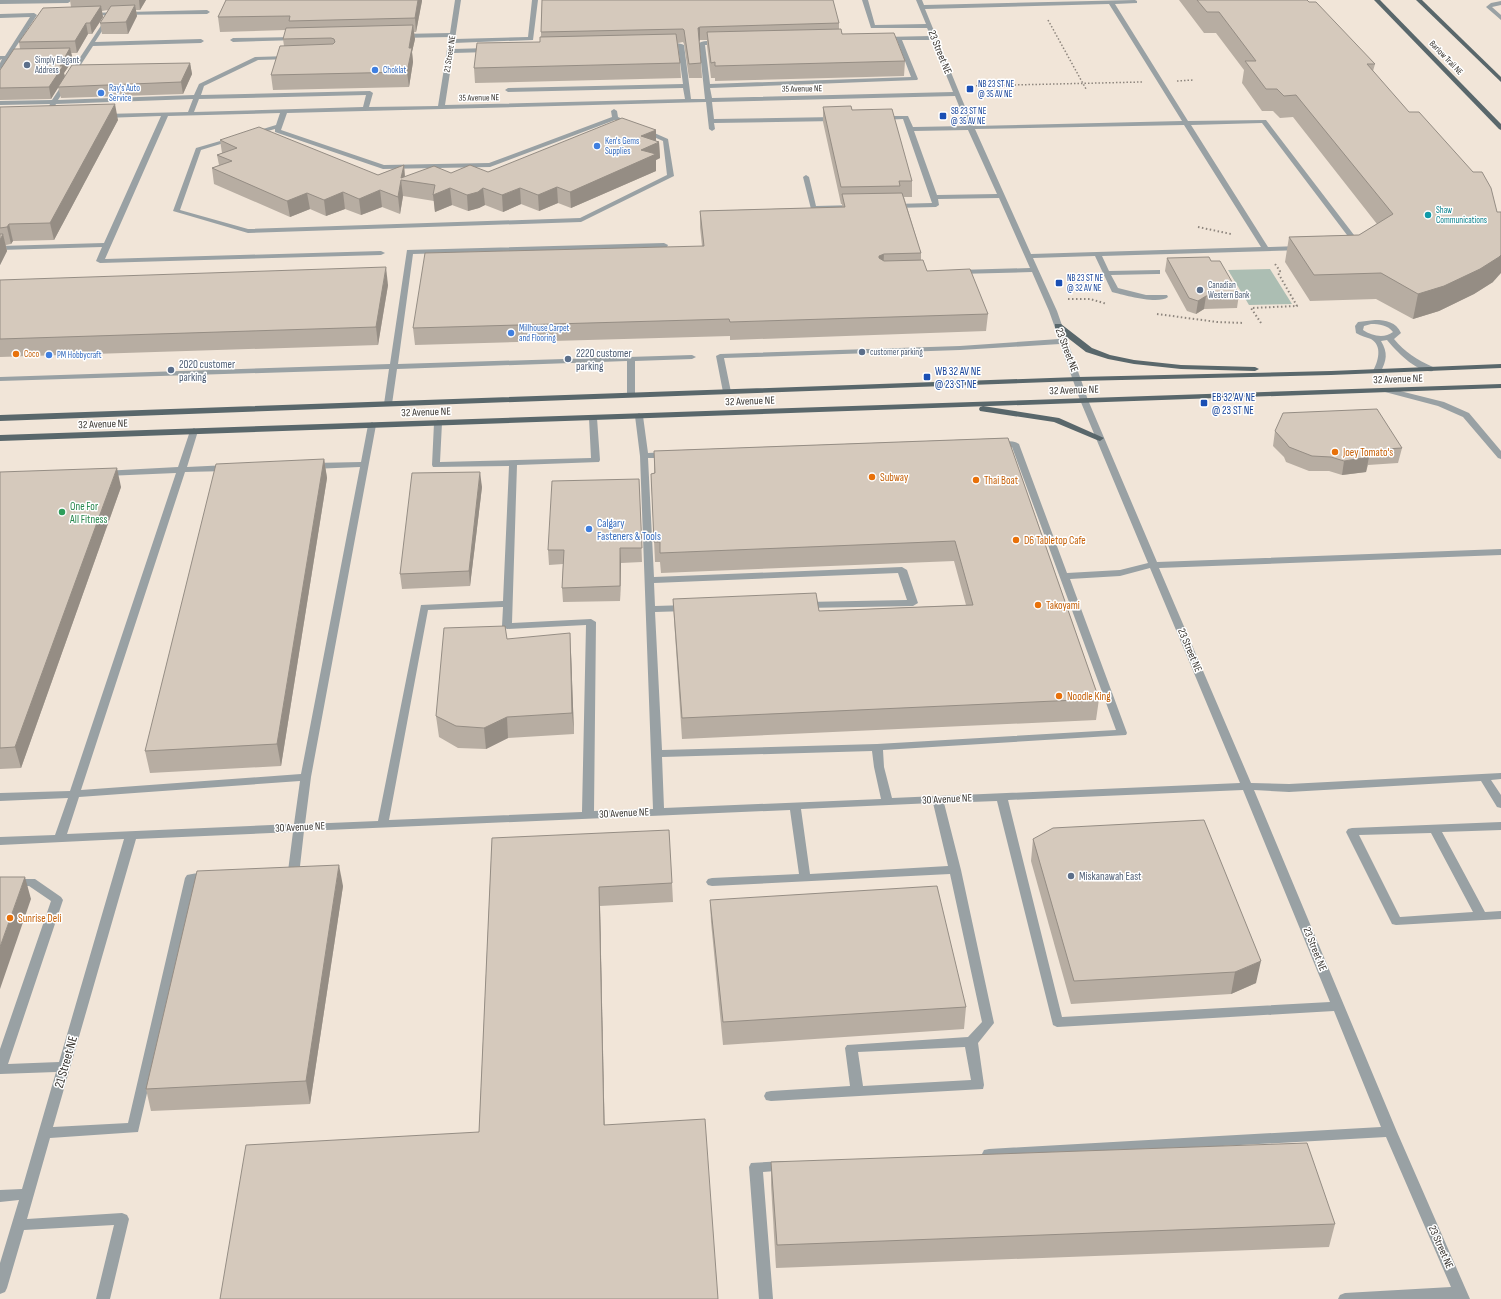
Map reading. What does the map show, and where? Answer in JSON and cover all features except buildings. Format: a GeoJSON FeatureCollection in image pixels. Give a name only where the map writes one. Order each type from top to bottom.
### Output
{"type":"FeatureCollection","features":[{"type":"Feature","properties":{"kind":"main road","name":"Barlow Trail NE"},"geometry":{"type":"LineString","coordinates":[[1377,0],[1501,128]]}},
{"type":"Feature","properties":{"kind":"main road"},"geometry":{"type":"LineString","coordinates":[[1419,0],[1501,80]]}},
{"type":"Feature","properties":{"kind":"main road"},"geometry":{"type":"LineString","coordinates":[[1058,326],[1089,350],[1108,357],[1134,362],[1181,367],[1331,373]]}},
{"type":"Feature","properties":{"kind":"main road","name":"32 Avenue NE"},"geometry":{"type":"LineString","coordinates":[[0,418],[1078,379],[1331,373],[1501,366]]}},
{"type":"Feature","properties":{"kind":"main road","name":"32 Avenue NE"},"geometry":{"type":"LineString","coordinates":[[0,438],[1501,386]]}},
{"type":"Feature","properties":{"kind":"main road"},"geometry":{"type":"LineString","coordinates":[[951,405],[1042,417],[1075,427],[1100,438]]}},
{"type":"Feature","properties":{"kind":"street","name":"21 Street NE"},"geometry":{"type":"LineString","coordinates":[[441,108],[458,0]]}},
{"type":"Feature","properties":{"kind":"street"},"geometry":{"type":"LineString","coordinates":[[390,36],[531,39],[534,0]]}},
{"type":"Feature","properties":{"kind":"street"},"geometry":{"type":"LineString","coordinates":[[865,0],[873,27],[930,26]]}},
{"type":"Feature","properties":{"kind":"street"},"geometry":{"type":"LineString","coordinates":[[920,3],[980,0]]}},
{"type":"Feature","properties":{"kind":"street"},"geometry":{"type":"LineString","coordinates":[[0,2],[68,1]]}},
{"type":"Feature","properties":{"kind":"street"},"geometry":{"type":"LineString","coordinates":[[920,3],[1111,3],[1134,1]]}},
{"type":"Feature","properties":{"kind":"street","name":"23 Street NE"},"geometry":{"type":"LineString","coordinates":[[920,3],[971,128],[1053,311],[1078,379],[1084,400],[1247,786],[1390,1132],[1462,1296]]}},
{"type":"Feature","properties":{"kind":"street"},"geometry":{"type":"LineString","coordinates":[[1111,3],[1266,249]]}},
{"type":"Feature","properties":{"kind":"street"},"geometry":{"type":"LineString","coordinates":[[1501,3],[1493,4],[1489,7],[1501,18]]}},
{"type":"Feature","properties":{"kind":"street"},"geometry":{"type":"LineString","coordinates":[[87,14],[207,12]]}},
{"type":"Feature","properties":{"kind":"street"},"geometry":{"type":"LineString","coordinates":[[46,118],[54,102],[110,14]]}},
{"type":"Feature","properties":{"kind":"street"},"geometry":{"type":"LineString","coordinates":[[0,67],[3,58],[34,15]]}},
{"type":"Feature","properties":{"kind":"street"},"geometry":{"type":"LineString","coordinates":[[0,16],[42,15]]}},
{"type":"Feature","properties":{"kind":"street"},"geometry":{"type":"LineString","coordinates":[[233,40],[303,38]]}},
{"type":"Feature","properties":{"kind":"street"},"geometry":{"type":"LineString","coordinates":[[876,39],[934,38]]}},
{"type":"Feature","properties":{"kind":"street"},"geometry":{"type":"LineString","coordinates":[[707,86],[915,79],[899,39]]}},
{"type":"Feature","properties":{"kind":"street"},"geometry":{"type":"LineString","coordinates":[[91,44],[201,41]]}},
{"type":"Feature","properties":{"kind":"street"},"geometry":{"type":"LineString","coordinates":[[712,129],[702,43],[725,43]]}},
{"type":"Feature","properties":{"kind":"street"},"geometry":{"type":"LineString","coordinates":[[657,46],[681,46],[688,101]]}},
{"type":"Feature","properties":{"kind":"street"},"geometry":{"type":"LineString","coordinates":[[450,51],[498,50]]}},
{"type":"Feature","properties":{"kind":"street"},"geometry":{"type":"LineString","coordinates":[[75,56],[83,56]]}},
{"type":"Feature","properties":{"kind":"street"},"geometry":{"type":"LineString","coordinates":[[3,58],[14,57]]}},
{"type":"Feature","properties":{"kind":"street"},"geometry":{"type":"LineString","coordinates":[[190,114],[201,86],[257,58],[295,57]]}},
{"type":"Feature","properties":{"kind":"street"},"geometry":{"type":"LineString","coordinates":[[508,90],[686,86]]}},
{"type":"Feature","properties":{"kind":"street"},"geometry":{"type":"LineString","coordinates":[[0,103],[370,93],[365,110]]}},
{"type":"Feature","properties":{"kind":"street","name":"35 Avenue NE"},"geometry":{"type":"LineString","coordinates":[[93,117],[958,94]]}},
{"type":"Feature","properties":{"kind":"street"},"geometry":{"type":"LineString","coordinates":[[854,97],[856,104]]}},
{"type":"Feature","properties":{"kind":"street"},"geometry":{"type":"LineString","coordinates":[[614,103],[615,118]]}},
{"type":"Feature","properties":{"kind":"street"},"geometry":{"type":"LineString","coordinates":[[278,126],[198,149],[176,211],[248,231],[581,220],[671,176],[666,140],[615,118],[490,165],[383,167],[277,131],[284,112]]}},
{"type":"Feature","properties":{"kind":"street"},"geometry":{"type":"LineString","coordinates":[[164,115],[100,261],[381,253]]}},
{"type":"Feature","properties":{"kind":"street"},"geometry":{"type":"LineString","coordinates":[[875,118],[906,117],[936,205],[890,206]]}},
{"type":"Feature","properties":{"kind":"street"},"geometry":{"type":"LineString","coordinates":[[38,118],[53,118]]}},
{"type":"Feature","properties":{"kind":"street"},"geometry":{"type":"LineString","coordinates":[[711,121],[844,118]]}},
{"type":"Feature","properties":{"kind":"street"},"geometry":{"type":"LineString","coordinates":[[910,129],[1264,121],[1350,235],[1352,240],[1349,243],[1336,246]]}},
{"type":"Feature","properties":{"kind":"street"},"geometry":{"type":"LineString","coordinates":[[806,177],[813,208],[867,206]]}},
{"type":"Feature","properties":{"kind":"street"},"geometry":{"type":"LineString","coordinates":[[934,197],[1001,196]]}},
{"type":"Feature","properties":{"kind":"street"},"geometry":{"type":"LineString","coordinates":[[0,248],[107,245]]}},
{"type":"Feature","properties":{"kind":"street"},"geometry":{"type":"LineString","coordinates":[[388,404],[410,252],[664,245]]}},
{"type":"Feature","properties":{"kind":"street"},"geometry":{"type":"LineString","coordinates":[[1028,256],[1309,248]]}},
{"type":"Feature","properties":{"kind":"street"},"geometry":{"type":"LineString","coordinates":[[1097,253],[1115,290],[1146,297],[1164,297]]}},
{"type":"Feature","properties":{"kind":"street"},"geometry":{"type":"LineString","coordinates":[[946,272],[1034,270]]}},
{"type":"Feature","properties":{"kind":"street"},"geometry":{"type":"LineString","coordinates":[[1107,273],[1157,272]]}},
{"type":"Feature","properties":{"kind":"street"},"geometry":{"type":"LineString","coordinates":[[1371,322],[1389,325],[1393,328],[1396,334],[1389,338],[1375,338],[1363,334],[1359,331],[1359,326],[1361,324],[1371,322]]}},
{"type":"Feature","properties":{"kind":"street"},"geometry":{"type":"LineString","coordinates":[[1375,338],[1384,352],[1384,357],[1377,371]]}},
{"type":"Feature","properties":{"kind":"street"},"geometry":{"type":"LineString","coordinates":[[1389,338],[1408,359],[1430,369]]}},
{"type":"Feature","properties":{"kind":"street"},"geometry":{"type":"LineString","coordinates":[[727,392],[720,356],[960,348],[1064,341]]}},
{"type":"Feature","properties":{"kind":"street"},"geometry":{"type":"LineString","coordinates":[[0,379],[692,357]]}},
{"type":"Feature","properties":{"kind":"street"},"geometry":{"type":"LineString","coordinates":[[631,359],[631,395]]}},
{"type":"Feature","properties":{"kind":"street"},"geometry":{"type":"LineString","coordinates":[[1388,390],[1441,404],[1466,415],[1501,456]]}},
{"type":"Feature","properties":{"kind":"street"},"geometry":{"type":"LineString","coordinates":[[638,416],[644,456],[658,754],[659,811]]}},
{"type":"Feature","properties":{"kind":"street"},"geometry":{"type":"LineString","coordinates":[[438,423],[436,465],[513,463],[596,460],[593,418]]}},
{"type":"Feature","properties":{"kind":"street"},"geometry":{"type":"LineString","coordinates":[[277,875],[293,875],[306,778],[372,425]]}},
{"type":"Feature","properties":{"kind":"street"},"geometry":{"type":"LineString","coordinates":[[60,838],[180,470],[194,432]]}},
{"type":"Feature","properties":{"kind":"street"},"geometry":{"type":"LineString","coordinates":[[658,754],[877,746],[1122,733],[1015,444],[984,445]]}},
{"type":"Feature","properties":{"kind":"street"},"geometry":{"type":"LineString","coordinates":[[644,456],[676,455]]}},
{"type":"Feature","properties":{"kind":"street"},"geometry":{"type":"LineString","coordinates":[[513,463],[507,626],[591,622],[588,815]]}},
{"type":"Feature","properties":{"kind":"street"},"geometry":{"type":"LineString","coordinates":[[303,466],[364,464]]}},
{"type":"Feature","properties":{"kind":"street"},"geometry":{"type":"LineString","coordinates":[[94,474],[234,468]]}},
{"type":"Feature","properties":{"kind":"street"},"geometry":{"type":"LineString","coordinates":[[1064,576],[1120,573],[1153,565],[1501,552]]}},
{"type":"Feature","properties":{"kind":"street"},"geometry":{"type":"LineString","coordinates":[[649,580],[902,570],[913,603],[793,606]]}},
{"type":"Feature","properties":{"kind":"street"},"geometry":{"type":"LineString","coordinates":[[383,824],[424,607],[508,604]]}},
{"type":"Feature","properties":{"kind":"street"},"geometry":{"type":"LineString","coordinates":[[650,609],[698,608]]}},
{"type":"Feature","properties":{"kind":"street"},"geometry":{"type":"LineString","coordinates":[[877,746],[879,767],[887,802]]}},
{"type":"Feature","properties":{"kind":"street","name":"30 Avenue NE"},"geometry":{"type":"LineString","coordinates":[[0,841],[1001,796],[1247,786],[1289,788],[1501,776]]}},
{"type":"Feature","properties":{"kind":"street"},"geometry":{"type":"LineString","coordinates":[[1484,777],[1501,804]]}},
{"type":"Feature","properties":{"kind":"street"},"geometry":{"type":"LineString","coordinates":[[0,797],[74,794],[306,778]]}},
{"type":"Feature","properties":{"kind":"street"},"geometry":{"type":"LineString","coordinates":[[1001,796],[1057,1022],[1338,1006]]}},
{"type":"Feature","properties":{"kind":"street"},"geometry":{"type":"LineString","coordinates":[[857,1091],[851,1048],[970,1042],[988,1023],[955,870],[937,799]]}},
{"type":"Feature","properties":{"kind":"street"},"geometry":{"type":"LineString","coordinates":[[795,806],[805,878]]}},
{"type":"Feature","properties":{"kind":"street"},"geometry":{"type":"LineString","coordinates":[[1501,826],[1352,832],[1396,920],[1501,915]]}},
{"type":"Feature","properties":{"kind":"street"},"geometry":{"type":"LineString","coordinates":[[1435,829],[1481,916]]}},
{"type":"Feature","properties":{"kind":"street","name":"21 Street NE"},"geometry":{"type":"LineString","coordinates":[[0,1288],[131,835]]}},
{"type":"Feature","properties":{"kind":"street"},"geometry":{"type":"LineString","coordinates":[[712,882],[955,870]]}},
{"type":"Feature","properties":{"kind":"street"},"geometry":{"type":"LineString","coordinates":[[45,1132],[133,1128],[191,878],[222,877]]}},
{"type":"Feature","properties":{"kind":"street"},"geometry":{"type":"LineString","coordinates":[[0,883],[32,882],[57,900],[0,1068],[64,1067]]}},
{"type":"Feature","properties":{"kind":"street"},"geometry":{"type":"LineString","coordinates":[[771,1096],[978,1085],[970,1042]]}},
{"type":"Feature","properties":{"kind":"street"},"geometry":{"type":"LineString","coordinates":[[978,1155],[1390,1132]]}},
{"type":"Feature","properties":{"kind":"street"},"geometry":{"type":"LineString","coordinates":[[766,1299],[756,1167],[796,1165]]}},
{"type":"Feature","properties":{"kind":"street"},"geometry":{"type":"LineString","coordinates":[[0,1196],[27,1194]]}},
{"type":"Feature","properties":{"kind":"street"},"geometry":{"type":"LineString","coordinates":[[18,1225],[122,1219],[103,1299]]}},
{"type":"Feature","properties":{"kind":"street"},"geometry":{"type":"LineString","coordinates":[[1345,1299],[1462,1296]]}},
{"type":"Feature","properties":{"kind":"path"},"geometry":{"type":"LineString","coordinates":[[1048,20],[1086,89]]}},
{"type":"Feature","properties":{"kind":"path"},"geometry":{"type":"LineString","coordinates":[[969,86],[1193,80]]}},
{"type":"Feature","properties":{"kind":"path"},"geometry":{"type":"LineString","coordinates":[[1198,227],[1234,234]]}},
{"type":"Feature","properties":{"kind":"path"},"geometry":{"type":"LineString","coordinates":[[1261,323],[1252,308],[1297,306],[1278,273],[1280,271]]}},
{"type":"Feature","properties":{"kind":"green space"},"geometry":{"type":"Polygon","coordinates":[[[1270,269],[1292,304],[1249,305],[1228,270],[1270,269]]]}},
{"type":"Feature","properties":{"kind":"place","name":"Simply Elegant Address"},"geometry":{"type":"Point","coordinates":[27,65]}},
{"type":"Feature","properties":{"kind":"place","name":"Choklat"},"geometry":{"type":"Point","coordinates":[375,70]}},
{"type":"Feature","properties":{"kind":"place","name":"NB 23 ST NE @ 35 AV NE"},"geometry":{"type":"Point","coordinates":[970,89]}},
{"type":"Feature","properties":{"kind":"place","name":"Ray's Auto Service"},"geometry":{"type":"Point","coordinates":[101,93]}},
{"type":"Feature","properties":{"kind":"place","name":"SB 23 ST NE @ 35 AV NE"},"geometry":{"type":"Point","coordinates":[943,116]}},
{"type":"Feature","properties":{"kind":"place","name":"Ken's Gems Supplies"},"geometry":{"type":"Point","coordinates":[597,146]}},
{"type":"Feature","properties":{"kind":"place","name":"Shaw Communications"},"geometry":{"type":"Point","coordinates":[1428,215]}},
{"type":"Feature","properties":{"kind":"place","name":"NB 23 ST NE @ 32 AV NE"},"geometry":{"type":"Point","coordinates":[1059,283]}},
{"type":"Feature","properties":{"kind":"place","name":"Canadian Western Bank"},"geometry":{"type":"Point","coordinates":[1200,290]}},
{"type":"Feature","properties":{"kind":"place","name":"Millhouse Carpet and Flooring"},"geometry":{"type":"Point","coordinates":[511,333]}},
{"type":"Feature","properties":{"kind":"place","name":"customer parking"},"geometry":{"type":"Point","coordinates":[862,352]}},
{"type":"Feature","properties":{"kind":"place","name":"Coco"},"geometry":{"type":"Point","coordinates":[16,354]}},
{"type":"Feature","properties":{"kind":"place","name":"PM Hobbycraft"},"geometry":{"type":"Point","coordinates":[49,355]}},
{"type":"Feature","properties":{"kind":"place","name":"2220 customer parking"},"geometry":{"type":"Point","coordinates":[568,359]}},
{"type":"Feature","properties":{"kind":"place","name":"2020 customer parking"},"geometry":{"type":"Point","coordinates":[171,370]}},
{"type":"Feature","properties":{"kind":"place","name":"WB 32 AV NE @ 23 ST NE"},"geometry":{"type":"Point","coordinates":[927,377]}},
{"type":"Feature","properties":{"kind":"place","name":"EB 32 AV NE @ 23 ST NE"},"geometry":{"type":"Point","coordinates":[1204,403]}},
{"type":"Feature","properties":{"kind":"place","name":"Joey Tomato's"},"geometry":{"type":"Point","coordinates":[1335,452]}},
{"type":"Feature","properties":{"kind":"place","name":"Subway"},"geometry":{"type":"Point","coordinates":[872,477]}},
{"type":"Feature","properties":{"kind":"place","name":"Thai Boat"},"geometry":{"type":"Point","coordinates":[976,480]}},
{"type":"Feature","properties":{"kind":"place","name":"One For All Fitness"},"geometry":{"type":"Point","coordinates":[62,512]}},
{"type":"Feature","properties":{"kind":"place","name":"Calgary Fasteners & Tools"},"geometry":{"type":"Point","coordinates":[589,529]}},
{"type":"Feature","properties":{"kind":"place","name":"D6 Tabletop Cafe"},"geometry":{"type":"Point","coordinates":[1016,540]}},
{"type":"Feature","properties":{"kind":"place","name":"Takoyami"},"geometry":{"type":"Point","coordinates":[1038,605]}},
{"type":"Feature","properties":{"kind":"place","name":"Noodle King"},"geometry":{"type":"Point","coordinates":[1059,696]}},
{"type":"Feature","properties":{"kind":"place","name":"Miskanawah East"},"geometry":{"type":"Point","coordinates":[1071,876]}},
{"type":"Feature","properties":{"kind":"place","name":"Sunrise Deli"},"geometry":{"type":"Point","coordinates":[10,918]}}]}
